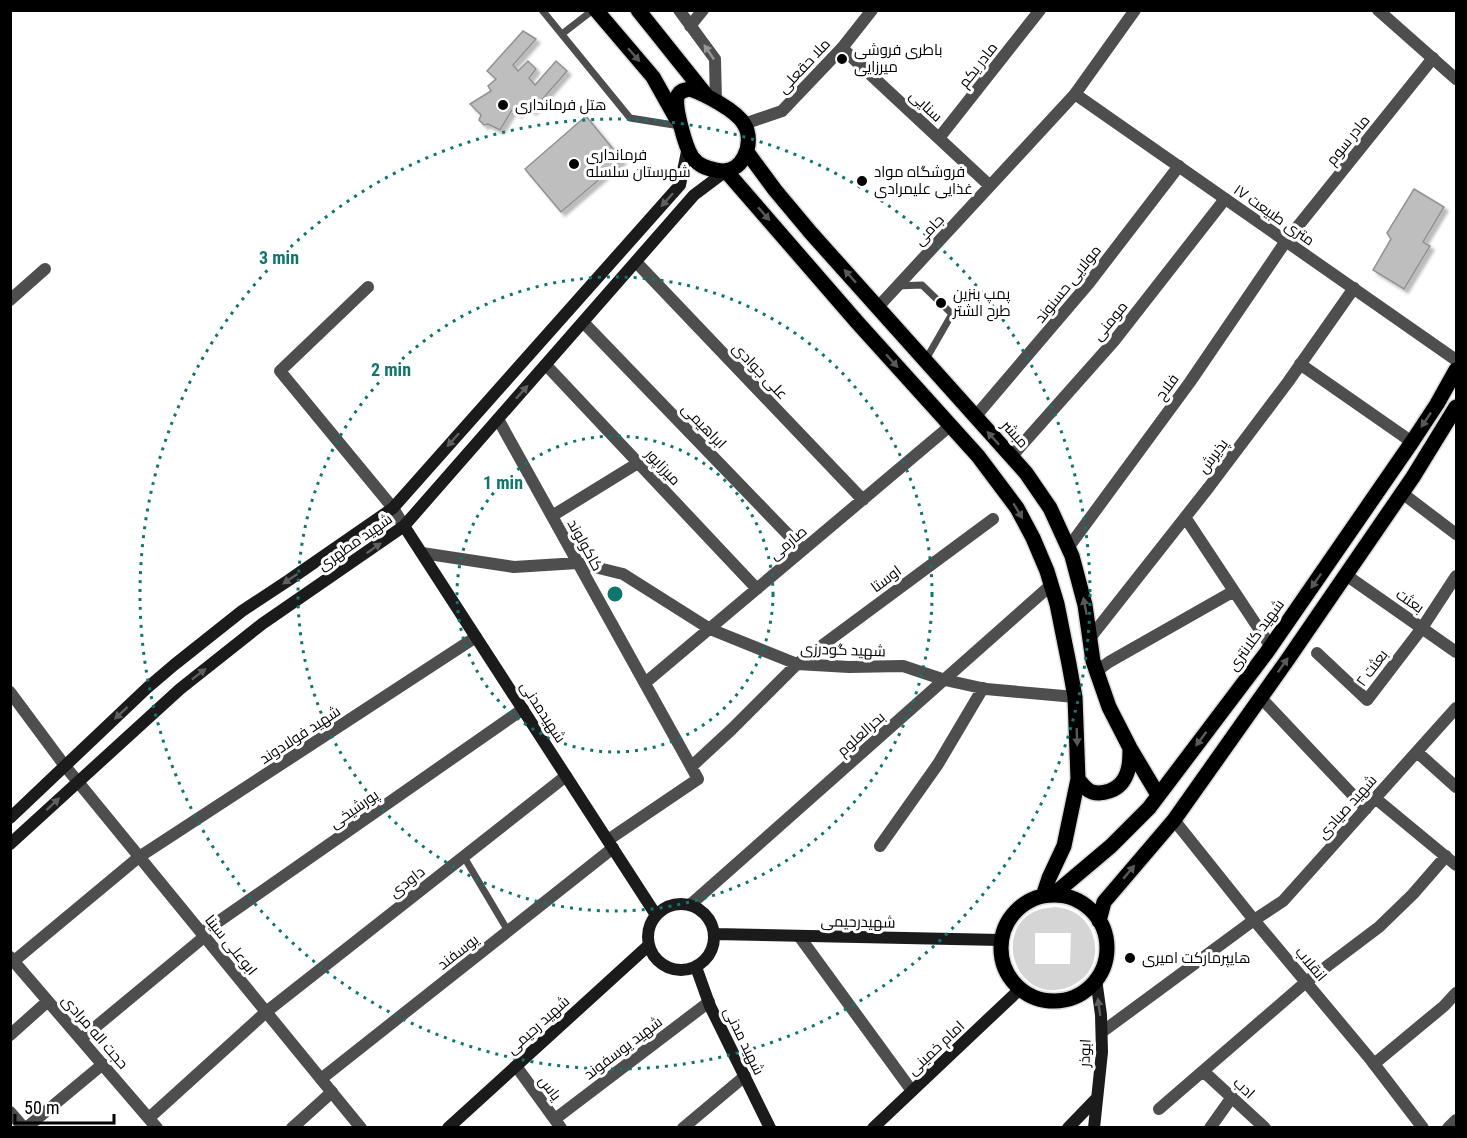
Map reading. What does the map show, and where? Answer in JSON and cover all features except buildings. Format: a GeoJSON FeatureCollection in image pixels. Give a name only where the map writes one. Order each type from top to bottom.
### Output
{"type":"FeatureCollection","features":[{"type":"Feature","properties":{"kind":"main road"},"geometry":{"type":"LineString","coordinates":[[595,10],[653,77],[681,127]]}},
{"type":"Feature","properties":{"kind":"main road"},"geometry":{"type":"LineString","coordinates":[[638,10],[712,100]]}},
{"type":"Feature","properties":{"kind":"main road"},"geometry":{"type":"LineString","coordinates":[[690,89],[712,100],[735,113],[744,124],[750,139],[747,152],[740,165],[721,172],[703,167],[692,157],[682,135],[677,102],[682,90],[690,89]]}},
{"type":"Feature","properties":{"kind":"main road","name":"شهید مطهری"},"geometry":{"type":"LineString","coordinates":[[10,818],[147,688],[202,642],[242,611],[393,508],[680,185],[688,147]]}},
{"type":"Feature","properties":{"kind":"main road","name":"مبشر"},"geometry":{"type":"LineString","coordinates":[[747,152],[811,233],[1026,473],[1050,508],[1072,556],[1085,605],[1093,661],[1109,707],[1158,795]]}},
{"type":"Feature","properties":{"kind":"main road"},"geometry":{"type":"LineString","coordinates":[[726,171],[849,313],[978,456],[1017,508],[1033,538],[1047,571],[1057,604],[1075,697],[1078,779],[1064,846],[1049,878],[1048,896]]}},
{"type":"Feature","properties":{"kind":"main road","name":"شهید مطهری"},"geometry":{"type":"LineString","coordinates":[[10,844],[180,688],[262,624],[404,526],[694,195],[726,171]]}},
{"type":"Feature","properties":{"kind":"main road","name":"شهید کلانتری"},"geometry":{"type":"LineString","coordinates":[[1048,896],[1111,846],[1149,808],[1271,647],[1412,442],[1456,370]]}},
{"type":"Feature","properties":{"kind":"main road"},"geometry":{"type":"LineString","coordinates":[[1099,921],[1104,902],[1174,820],[1346,575],[1456,410]]}},
{"type":"Feature","properties":{"kind":"main road","name":"شهیدمدنی"},"geometry":{"type":"LineString","coordinates":[[404,526],[656,915]]}},
{"type":"Feature","properties":{"kind":"main road"},"geometry":{"type":"LineString","coordinates":[[1078,779],[1092,792],[1107,792],[1117,787],[1123,781],[1130,765],[1130,747]]}},
{"type":"Feature","properties":{"kind":"main road"},"geometry":{"type":"LineString","coordinates":[[1048,896],[1067,897],[1091,910],[1099,921],[1105,935],[1107,951],[1104,966],[1096,980],[1084,992],[1069,999],[1052,1001],[1035,998],[1020,989],[1008,976],[1002,958],[1001,940],[1006,925],[1016,911],[1028,902],[1048,896]]}},
{"type":"Feature","properties":{"kind":"main road"},"geometry":{"type":"LineString","coordinates":[[672,905],[690,905],[700,909],[712,924],[714,944],[704,961],[696,967],[676,970],[659,962],[649,945],[648,934],[656,915],[663,909],[672,905]]}},
{"type":"Feature","properties":{"kind":"main road","name":"شهیدرحیمی"},"geometry":{"type":"LineString","coordinates":[[714,934],[1001,940]]}},
{"type":"Feature","properties":{"kind":"main road","name":"شهید رحیمی"},"geometry":{"type":"LineString","coordinates":[[448,1128],[649,945]]}},
{"type":"Feature","properties":{"kind":"main road","name":"شهید مدنی"},"geometry":{"type":"LineString","coordinates":[[696,967],[709,1002],[770,1128]]}},
{"type":"Feature","properties":{"kind":"main road","name":"ابوذر"},"geometry":{"type":"LineString","coordinates":[[1094,1128],[1102,1052],[1096,980]]}},
{"type":"Feature","properties":{"kind":"main road","name":"امام خمینی"},"geometry":{"type":"LineString","coordinates":[[873,1128],[1020,989]]}},
{"type":"Feature","properties":{"kind":"main road"},"geometry":{"type":"LineString","coordinates":[[1068,1128],[1096,1099]]}},
{"type":"Feature","properties":{"kind":"street"},"geometry":{"type":"LineString","coordinates":[[679,10],[715,59],[712,100]]}},
{"type":"Feature","properties":{"kind":"street"},"geometry":{"type":"LineString","coordinates":[[690,26],[703,10]]}},
{"type":"Feature","properties":{"kind":"street","name":"ملا حقعلی"},"geometry":{"type":"LineString","coordinates":[[744,124],[782,111],[842,48],[872,10]]}},
{"type":"Feature","properties":{"kind":"street","name":"مادر یکم"},"geometry":{"type":"LineString","coordinates":[[939,138],[1040,10]]}},
{"type":"Feature","properties":{"kind":"street","name":"جامی"},"geometry":{"type":"LineString","coordinates":[[878,307],[1075,94],[1135,10]]}},
{"type":"Feature","properties":{"kind":"street"},"geometry":{"type":"LineString","coordinates":[[1378,10],[1456,79]]}},
{"type":"Feature","properties":{"kind":"street","name":"سنایی"},"geometry":{"type":"LineString","coordinates":[[842,48],[990,186]]}},
{"type":"Feature","properties":{"kind":"street","name":"مادر سوم"},"geometry":{"type":"LineString","coordinates":[[1286,241],[1433,58]]}},
{"type":"Feature","properties":{"kind":"street","name":"۱۷ متری طبیعت"},"geometry":{"type":"LineString","coordinates":[[1075,94],[1456,360]]}},
{"type":"Feature","properties":{"kind":"street","name":"مولایی حسنوند"},"geometry":{"type":"LineString","coordinates":[[975,417],[1089,283],[1179,166]]}},
{"type":"Feature","properties":{"kind":"street","name":"مومنی"},"geometry":{"type":"LineString","coordinates":[[1011,457],[1114,341],[1225,199]]}},
{"type":"Feature","properties":{"kind":"street","name":"فلاح"},"geometry":{"type":"LineString","coordinates":[[1068,548],[1190,382],[1286,241]]}},
{"type":"Feature","properties":{"kind":"street","name":"علی جوادی"},"geometry":{"type":"LineString","coordinates":[[636,262],[863,500]]}},
{"type":"Feature","properties":{"kind":"street"},"geometry":{"type":"LineString","coordinates":[[10,300],[45,269]]}},
{"type":"Feature","properties":{"kind":"street"},"geometry":{"type":"LineString","coordinates":[[368,287],[280,371],[393,508],[404,526]]}},
{"type":"Feature","properties":{"kind":"street","name":"پذیرش"},"geometry":{"type":"LineString","coordinates":[[1090,638],[1185,517],[1354,288]]}},
{"type":"Feature","properties":{"kind":"street","name":"ابراهیمی"},"geometry":{"type":"LineString","coordinates":[[583,322],[803,550]]}},
{"type":"Feature","properties":{"kind":"street"},"geometry":{"type":"LineString","coordinates":[[1300,364],[1412,442]]}},
{"type":"Feature","properties":{"kind":"street","name":"میرزاپور"},"geometry":{"type":"LineString","coordinates":[[546,365],[757,589]]}},
{"type":"Feature","properties":{"kind":"street","name":"کاکولوند"},"geometry":{"type":"LineString","coordinates":[[498,419],[698,779]]}},
{"type":"Feature","properties":{"kind":"street","name":"صارمی"},"geometry":{"type":"LineString","coordinates":[[645,683],[950,426]]}},
{"type":"Feature","properties":{"kind":"street"},"geometry":{"type":"LineString","coordinates":[[552,516],[638,463]]}},
{"type":"Feature","properties":{"kind":"street"},"geometry":{"type":"LineString","coordinates":[[1402,493],[1456,534]]}},
{"type":"Feature","properties":{"kind":"street"},"geometry":{"type":"LineString","coordinates":[[1185,517],[1271,647]]}},
{"type":"Feature","properties":{"kind":"street","name":"اوستا"},"geometry":{"type":"LineString","coordinates":[[691,767],[797,664],[993,519]]}},
{"type":"Feature","properties":{"kind":"street","name":"شهید گودرزی"},"geometry":{"type":"LineString","coordinates":[[422,553],[514,567],[578,563],[623,574],[710,629],[797,664],[849,668],[903,666],[945,680],[983,688],[1075,697]]}},
{"type":"Feature","properties":{"kind":"street","name":"بعثت"},"geometry":{"type":"LineString","coordinates":[[1346,575],[1456,652]]}},
{"type":"Feature","properties":{"kind":"street"},"geometry":{"type":"LineString","coordinates":[[1422,628],[1456,576]]}},
{"type":"Feature","properties":{"kind":"street","name":"بحرالعلوم"},"geometry":{"type":"LineString","coordinates":[[690,905],[1051,585]]}},
{"type":"Feature","properties":{"kind":"street"},"geometry":{"type":"LineString","coordinates":[[1097,671],[1234,591]]}},
{"type":"Feature","properties":{"kind":"street","name":"بعثت ۲"},"geometry":{"type":"LineString","coordinates":[[1317,653],[1367,700],[1422,628]]}},
{"type":"Feature","properties":{"kind":"street","name":"شهید فولادوند"},"geometry":{"type":"LineString","coordinates":[[12,959],[140,857],[476,637]]}},
{"type":"Feature","properties":{"kind":"street"},"geometry":{"type":"LineString","coordinates":[[880,846],[938,764],[983,688]]}},
{"type":"Feature","properties":{"kind":"street","name":"ابوعلی سینا"},"geometry":{"type":"LineString","coordinates":[[10,692],[77,781],[361,1128]]}},
{"type":"Feature","properties":{"kind":"street"},"geometry":{"type":"LineString","coordinates":[[1261,698],[1366,809]]}},
{"type":"Feature","properties":{"kind":"street","name":"شهید صیادی"},"geometry":{"type":"LineString","coordinates":[[1102,1032],[1283,901],[1456,708]]}},
{"type":"Feature","properties":{"kind":"street","name":"پورشیخی"},"geometry":{"type":"LineString","coordinates":[[81,1039],[203,935],[523,709]]}},
{"type":"Feature","properties":{"kind":"street"},"geometry":{"type":"LineString","coordinates":[[1417,752],[1456,787]]}},
{"type":"Feature","properties":{"kind":"street","name":"داودی"},"geometry":{"type":"LineString","coordinates":[[153,1123],[266,1012],[566,776]]}},
{"type":"Feature","properties":{"kind":"street","name":"یوسفند"},"geometry":{"type":"LineString","coordinates":[[321,1079],[508,931],[610,844],[698,779]]}},
{"type":"Feature","properties":{"kind":"street"},"geometry":{"type":"LineString","coordinates":[[1375,798],[1456,865]]}},
{"type":"Feature","properties":{"kind":"street","name":"انقلاب"},"geometry":{"type":"LineString","coordinates":[[1174,820],[1374,1064],[1423,1128]]}},
{"type":"Feature","properties":{"kind":"street"},"geometry":{"type":"LineString","coordinates":[[1159,1109],[1306,982],[1379,927],[1413,894],[1446,856]]}},
{"type":"Feature","properties":{"kind":"street"},"geometry":{"type":"LineString","coordinates":[[799,936],[912,1091]]}},
{"type":"Feature","properties":{"kind":"street","name":"حجت اله مرادی"},"geometry":{"type":"LineString","coordinates":[[12,959],[153,1123]]}},
{"type":"Feature","properties":{"kind":"street"},"geometry":{"type":"LineString","coordinates":[[1374,1064],[1444,1006],[1456,993]]}},
{"type":"Feature","properties":{"kind":"street"},"geometry":{"type":"LineString","coordinates":[[10,1035],[48,1001]]}},
{"type":"Feature","properties":{"kind":"street","name":"شهید یوسفوند"},"geometry":{"type":"LineString","coordinates":[[558,1123],[709,1002]]}},
{"type":"Feature","properties":{"kind":"street"},"geometry":{"type":"LineString","coordinates":[[10,1112],[25,1128],[103,1064]]}},
{"type":"Feature","properties":{"kind":"street","name":"یاس"},"geometry":{"type":"LineString","coordinates":[[516,1066],[558,1123]]}},
{"type":"Feature","properties":{"kind":"street","name":"ادب"},"geometry":{"type":"LineString","coordinates":[[1203,1071],[1265,1128]]}},
{"type":"Feature","properties":{"kind":"street"},"geometry":{"type":"LineString","coordinates":[[683,1128],[745,1076]]}},
{"type":"Feature","properties":{"kind":"street"},"geometry":{"type":"LineString","coordinates":[[292,1128],[332,1092]]}},
{"type":"Feature","properties":{"kind":"street"},"geometry":{"type":"LineString","coordinates":[[1210,1128],[1232,1097]]}},
{"type":"Feature","properties":{"kind":"street"},"geometry":{"type":"LineString","coordinates":[[1448,1128],[1456,1120]]}},
{"type":"Feature","properties":{"kind":"lane"},"geometry":{"type":"LineString","coordinates":[[542,10],[630,118],[681,127]]}},
{"type":"Feature","properties":{"kind":"lane"},"geometry":{"type":"LineString","coordinates":[[562,34],[595,10]]}},
{"type":"Feature","properties":{"kind":"lane"},"geometry":{"type":"LineString","coordinates":[[897,286],[922,285],[952,314],[925,361]]}},
{"type":"Feature","properties":{"kind":"lane"},"geometry":{"type":"LineString","coordinates":[[464,857],[508,931]]}},
{"type":"Feature","properties":{"kind":"shaded area"},"geometry":{"type":"Polygon","coordinates":[[[1055,907],[1067,909],[1088,925],[1094,939],[1095,955],[1089,971],[1075,984],[1066,988],[1048,990],[1033,985],[1022,974],[1015,960],[1013,945],[1016,930],[1025,918],[1041,909],[1055,907]],[[1035,933],[1035,964],[1070,964],[1071,933],[1035,933]]]}},
{"type":"Feature","properties":{"kind":"place","name":"باطری فروشی میرزایی"},"geometry":{"type":"Point","coordinates":[842,59]}},
{"type":"Feature","properties":{"kind":"place","name":"هتل فرمانداری"},"geometry":{"type":"Point","coordinates":[503,105]}},
{"type":"Feature","properties":{"kind":"place","name":"فرمانداری شهرستان سلسله"},"geometry":{"type":"Point","coordinates":[574,164]}},
{"type":"Feature","properties":{"kind":"place","name":"فروشگاه مواد غذایی علیمرادی"},"geometry":{"type":"Point","coordinates":[862,181]}},
{"type":"Feature","properties":{"kind":"place","name":"پمپ بنزین طرح الشتر"},"geometry":{"type":"Point","coordinates":[941,303]}},
{"type":"Feature","properties":{"kind":"place","name":"هایپرمارکت امیری"},"geometry":{"type":"Point","coordinates":[1130,958]}}]}
